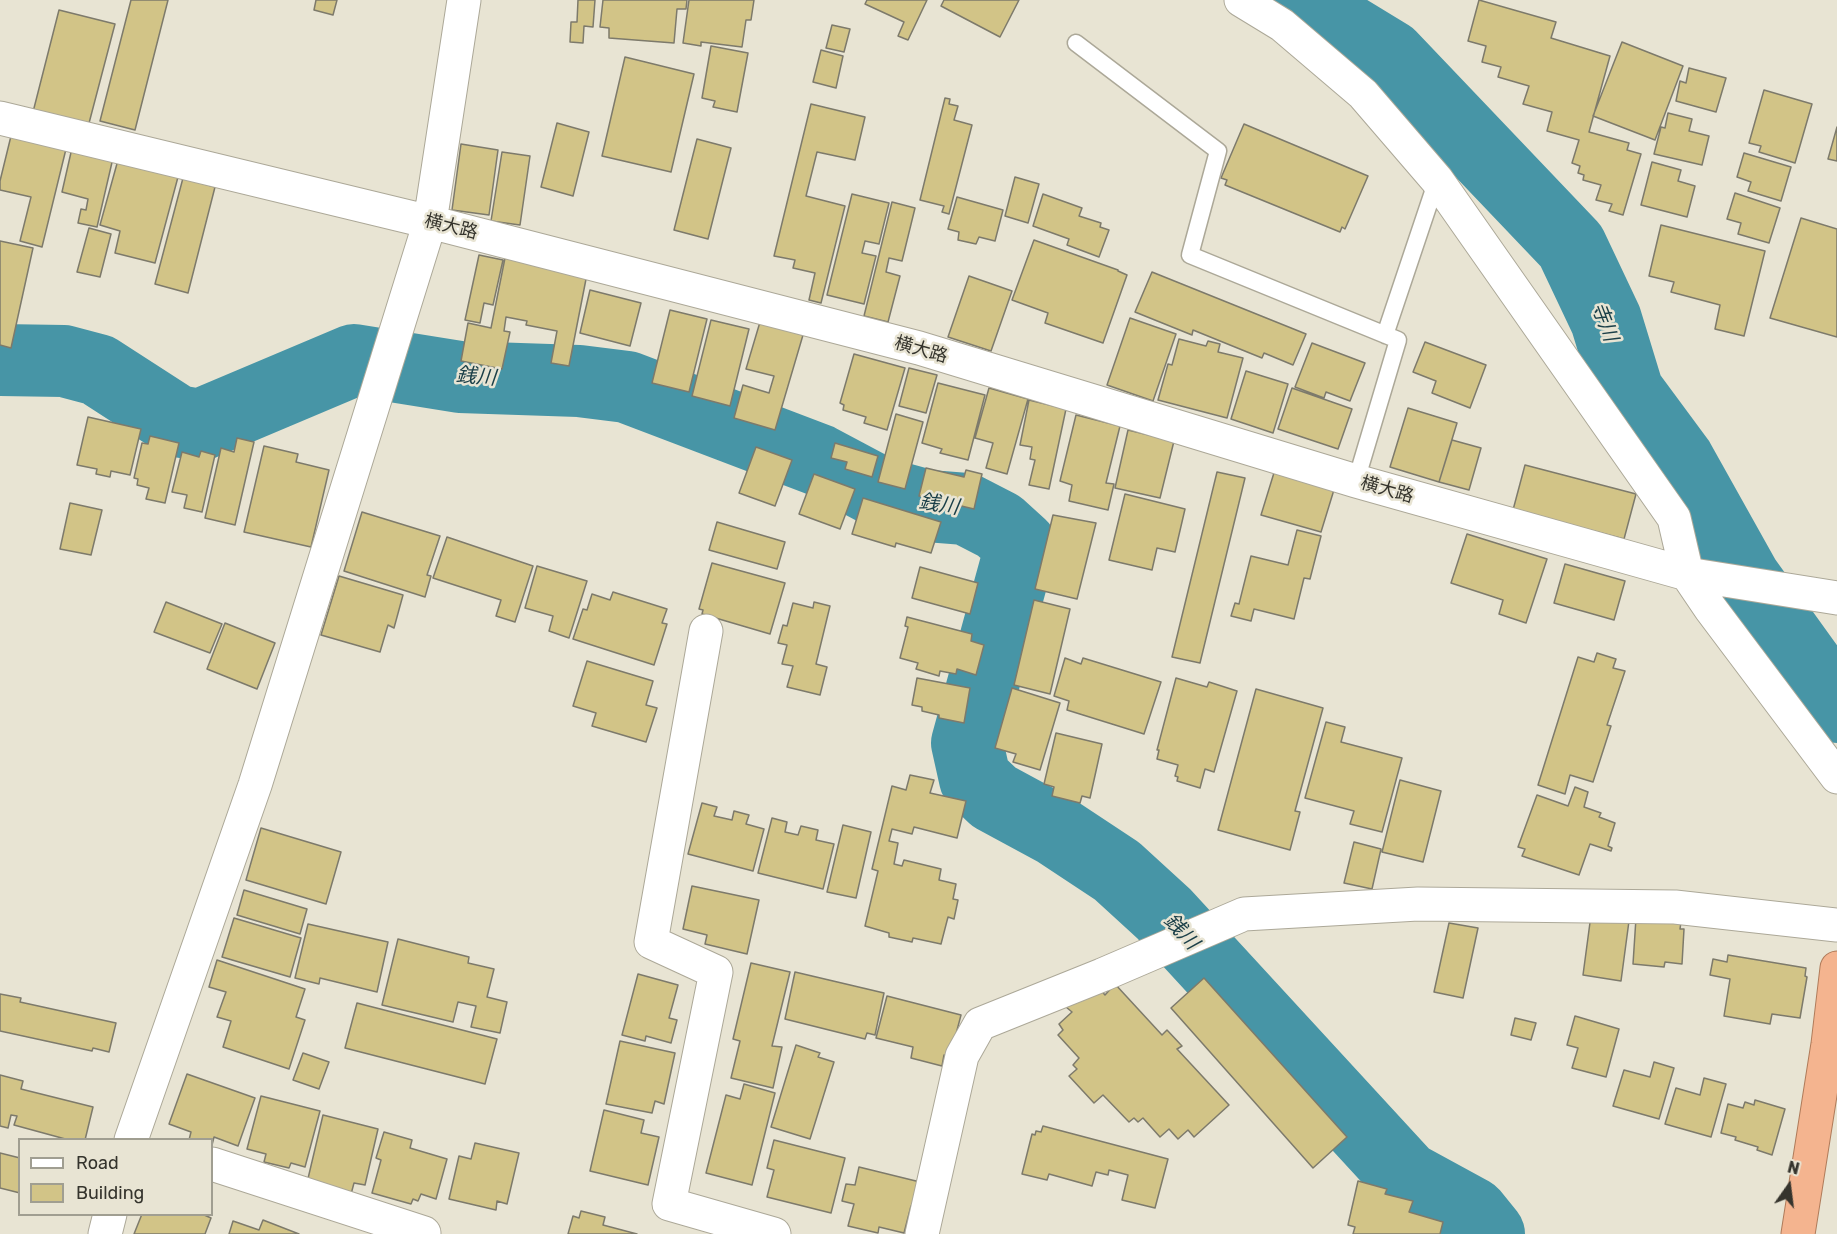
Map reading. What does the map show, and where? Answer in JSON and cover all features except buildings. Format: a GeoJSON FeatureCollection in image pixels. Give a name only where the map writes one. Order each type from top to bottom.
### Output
{"type":"FeatureCollection","features":[{"type":"Feature","properties":{"kind":"highway"},"geometry":{"type":"LineString","coordinates":[[1798,1234],[1828,1044],[1837,968]]}},
{"type":"Feature","properties":{"kind":"street"},"geometry":{"type":"LineString","coordinates":[[134,1138],[255,785],[429,222],[464,0]]}},
{"type":"Feature","properties":{"kind":"street"},"geometry":{"type":"LineString","coordinates":[[1240,0],[1282,26],[1363,94],[1437,180],[1674,518],[1710,608],[1837,777]]}},
{"type":"Feature","properties":{"kind":"street","name":"横大路"},"geometry":{"type":"LineString","coordinates":[[0,118],[429,222],[919,348],[1356,481],[1696,575],[1837,598]]}},
{"type":"Feature","properties":{"kind":"street"},"geometry":{"type":"LineString","coordinates":[[706,631],[651,942],[716,972],[669,1204],[774,1234]]}},
{"type":"Feature","properties":{"kind":"street"},"geometry":{"type":"LineString","coordinates":[[922,1234],[962,1056],[980,1024],[1244,914],[1418,904],[1674,907],[1837,925]]}},
{"type":"Feature","properties":{"kind":"street"},"geometry":{"type":"LineString","coordinates":[[213,1164],[424,1233]]}},
{"type":"Feature","properties":{"kind":"street"},"geometry":{"type":"LineString","coordinates":[[105,1234],[110,1216]]}},
{"type":"Feature","properties":{"kind":"lane"},"geometry":{"type":"LineString","coordinates":[[1076,43],[1218,151],[1190,255],[1398,340],[1356,481]]}},
{"type":"Feature","properties":{"kind":"lane"},"geometry":{"type":"LineString","coordinates":[[1385,335],[1437,180]]}},
{"type":"Feature","properties":{"kind":"waterway","name":"寺川"},"geometry":{"type":"LineString","coordinates":[[1298,0],[1390,56],[1571,246],[1606,320],[1628,392],[1679,461],[1745,579],[1837,707]]}},
{"type":"Feature","properties":{"kind":"waterway","name":"銭川"},"geometry":{"type":"LineString","coordinates":[[0,360],[64,361],[98,370],[177,421],[200,425],[354,360],[460,377],[579,381],[627,387],[819,460],[881,493],[928,506],[966,509],[999,526],[1021,546],[967,743],[975,779],[994,797],[1055,830],[1117,871],[1164,914],[1406,1177],[1472,1213],[1489,1234]]}}]}
